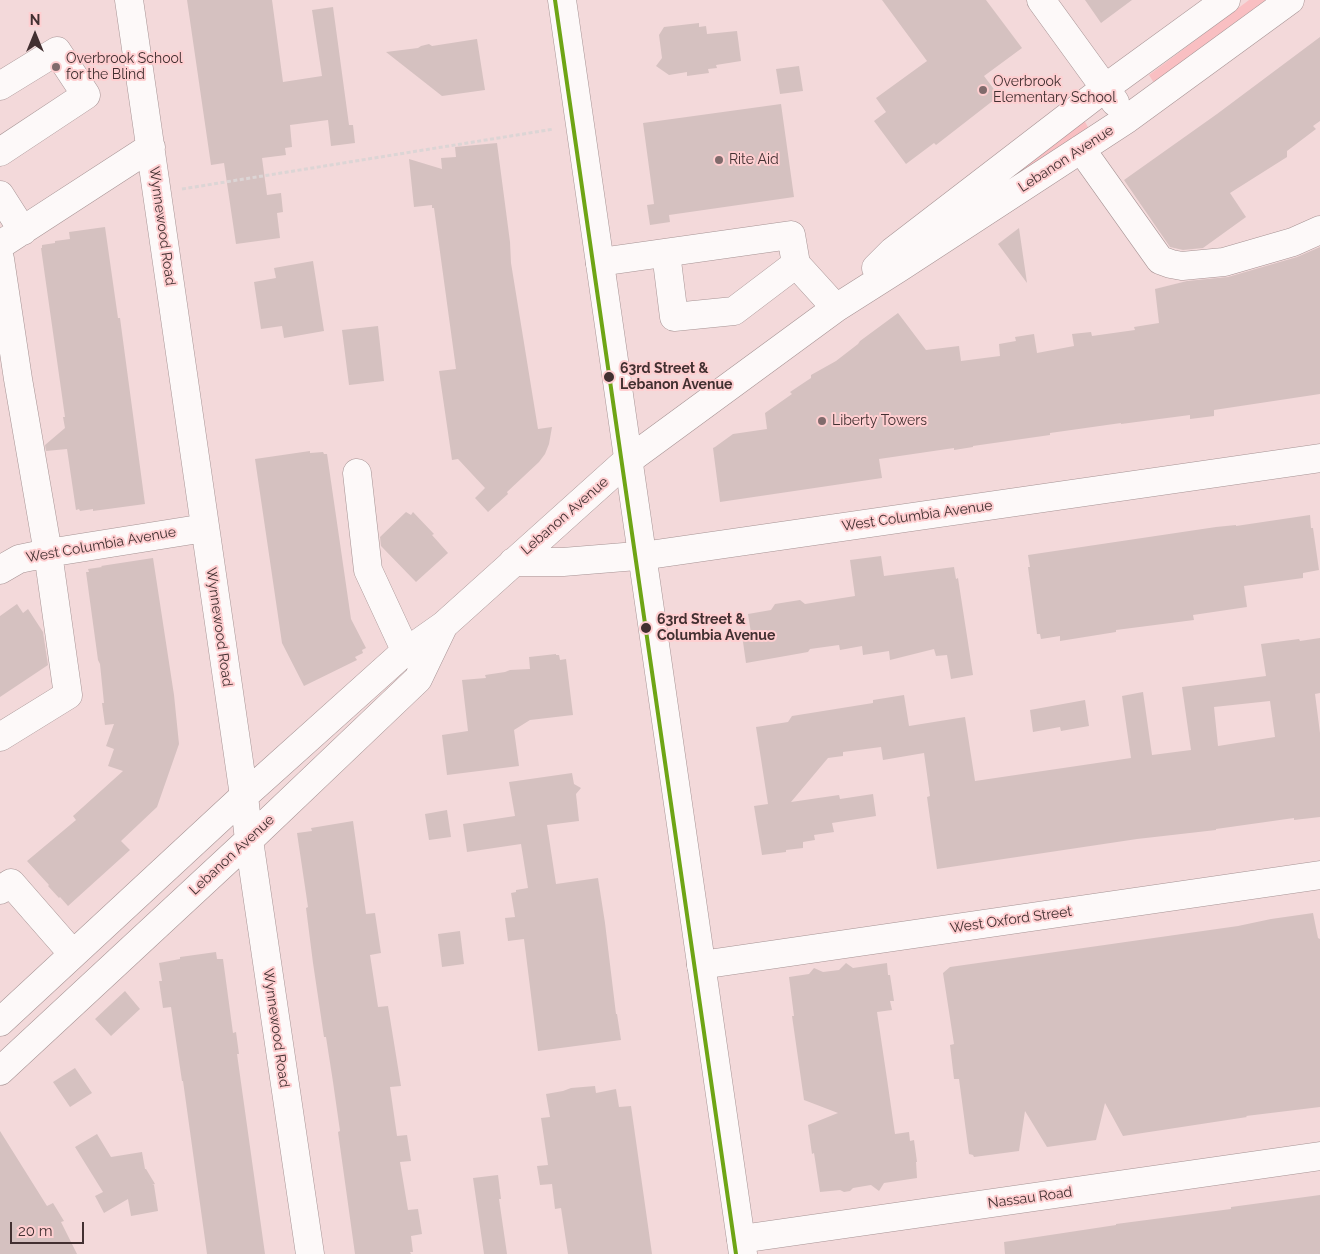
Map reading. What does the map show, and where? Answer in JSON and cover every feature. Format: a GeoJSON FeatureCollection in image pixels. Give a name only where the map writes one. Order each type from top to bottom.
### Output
{"type":"FeatureCollection","features":[{"type":"Feature","properties":{"kind":"street","name":"Wynnewood Road"},"geometry":{"type":"LineString","coordinates":[[129,0],[310,1254]]}},
{"type":"Feature","properties":{"kind":"street"},"geometry":{"type":"LineString","coordinates":[[562,0],[742,1246]]}},
{"type":"Feature","properties":{"kind":"street"},"geometry":{"type":"LineString","coordinates":[[1041,0],[1127,119]]}},
{"type":"Feature","properties":{"kind":"street","name":"Lebanon Avenue"},"geometry":{"type":"LineString","coordinates":[[836,308],[893,251],[1105,88],[1226,0]]}},
{"type":"Feature","properties":{"kind":"street","name":"Lebanon Avenue"},"geometry":{"type":"LineString","coordinates":[[0,1021],[244,796],[392,663],[444,625],[629,461],[836,308],[1127,119],[1290,0]]}},
{"type":"Feature","properties":{"kind":"street"},"geometry":{"type":"LineString","coordinates":[[0,86],[57,51],[86,95],[0,152]]}},
{"type":"Feature","properties":{"kind":"street"},"geometry":{"type":"LineString","coordinates":[[0,245],[150,147]]}},
{"type":"Feature","properties":{"kind":"street"},"geometry":{"type":"LineString","coordinates":[[1081,149],[1160,260],[1171,264],[1182,266],[1224,262],[1294,242],[1320,230]]}},
{"type":"Feature","properties":{"kind":"street"},"geometry":{"type":"LineString","coordinates":[[0,195],[22,231]]}},
{"type":"Feature","properties":{"kind":"street"},"geometry":{"type":"LineString","coordinates":[[600,263],[791,236],[796,264],[836,308]]}},
{"type":"Feature","properties":{"kind":"street"},"geometry":{"type":"LineString","coordinates":[[666,253],[674,317],[734,311],[796,264]]}},
{"type":"Feature","properties":{"kind":"street"},"geometry":{"type":"LineString","coordinates":[[0,259],[9,385],[48,553],[68,695],[0,737]]}},
{"type":"Feature","properties":{"kind":"street","name":"West Columbia Avenue"},"geometry":{"type":"LineString","coordinates":[[513,562],[563,562],[642,556],[1320,458]]}},
{"type":"Feature","properties":{"kind":"street"},"geometry":{"type":"LineString","coordinates":[[357,472],[368,570],[406,652]]}},
{"type":"Feature","properties":{"kind":"street","name":"West Columbia Avenue"},"geometry":{"type":"LineString","coordinates":[[0,570],[19,559],[48,553],[205,528]]}},
{"type":"Feature","properties":{"kind":"street","name":"Lebanon Avenue"},"geometry":{"type":"LineString","coordinates":[[0,1071],[249,840],[418,679],[444,625]]}},
{"type":"Feature","properties":{"kind":"street","name":"West Oxford Street"},"geometry":{"type":"LineString","coordinates":[[701,965],[1320,875]]}},
{"type":"Feature","properties":{"kind":"street"},"geometry":{"type":"LineString","coordinates":[[0,890],[12,883],[73,954]]}},
{"type":"Feature","properties":{"kind":"street"},"geometry":{"type":"LineString","coordinates":[[0,1021],[25,1047]]}},
{"type":"Feature","properties":{"kind":"street","name":"Nassau Road"},"geometry":{"type":"LineString","coordinates":[[742,1246],[1320,1156]]}},
{"type":"Feature","properties":{"kind":"path"},"geometry":{"type":"LineString","coordinates":[[157,194],[580,125]]}},
{"type":"Feature","properties":{"kind":"shaded area"},"geometry":{"type":"Polygon","coordinates":[[[1249,0],[1266,0],[1154,83],[1149,75],[1249,0]]]}},
{"type":"Feature","properties":{"kind":"shaded area"},"geometry":{"type":"Polygon","coordinates":[[[1084,120],[1089,129],[897,265],[1084,120]]]}},
{"type":"Feature","properties":{"kind":"building"},"geometry":{"type":"Polygon","coordinates":[[[187,0],[272,0],[283,82],[322,76],[312,10],[333,7],[349,125],[353,125],[355,143],[331,146],[328,120],[290,125],[292,147],[285,148],[286,155],[262,158],[267,195],[281,193],[283,212],[277,213],[280,238],[236,244],[224,163],[211,165],[187,0]]]}},
{"type":"Feature","properties":{"kind":"building","name":"Overbrook Elementary School"},"geometry":{"type":"Polygon","coordinates":[[[882,0],[986,0],[1022,48],[984,76],[999,96],[936,145],[934,143],[906,164],[874,121],[886,112],[876,98],[927,61],[882,0]]]}},
{"type":"Feature","properties":{"kind":"building"},"geometry":{"type":"Polygon","coordinates":[[[1085,0],[1132,0],[1101,23],[1085,0]]]}},
{"type":"Feature","properties":{"kind":"building"},"geometry":{"type":"Polygon","coordinates":[[[699,23],[699,27],[706,26],[707,34],[737,31],[741,61],[716,65],[717,68],[708,69],[709,73],[687,76],[687,72],[669,75],[656,66],[662,58],[659,35],[664,27],[699,23]]]}},
{"type":"Feature","properties":{"kind":"building"},"geometry":{"type":"Polygon","coordinates":[[[1320,37],[1320,121],[1313,126],[1316,129],[1287,151],[1287,157],[1230,193],[1246,217],[1203,248],[1183,250],[1170,247],[1124,180],[1320,37]]]}},
{"type":"Feature","properties":{"kind":"building"},"geometry":{"type":"Polygon","coordinates":[[[477,39],[485,90],[442,96],[386,52],[418,48],[429,44],[432,46],[477,39]]]}},
{"type":"Feature","properties":{"kind":"building"},"geometry":{"type":"Polygon","coordinates":[[[799,66],[803,91],[780,94],[776,69],[799,66]]]}},
{"type":"Feature","properties":{"kind":"building","name":"Rite Aid"},"geometry":{"type":"Polygon","coordinates":[[[781,104],[794,197],[669,215],[670,222],[650,225],[647,205],[654,204],[643,123],[781,104]]]}},
{"type":"Feature","properties":{"kind":"building"},"geometry":{"type":"Polygon","coordinates":[[[497,143],[511,263],[538,429],[552,427],[549,444],[539,462],[488,512],[475,498],[485,488],[458,459],[452,460],[439,371],[456,369],[434,208],[432,208],[432,205],[414,207],[409,159],[442,169],[441,158],[456,157],[455,147],[497,143]]]}},
{"type":"Feature","properties":{"kind":"building"},"geometry":{"type":"Polygon","coordinates":[[[105,227],[118,318],[120,318],[145,504],[80,511],[79,509],[76,510],[67,449],[46,451],[45,445],[65,428],[63,417],[65,417],[41,248],[42,245],[70,239],[69,232],[105,227]]]}},
{"type":"Feature","properties":{"kind":"building"},"geometry":{"type":"Polygon","coordinates":[[[1019,228],[1027,283],[998,244],[1019,228]]]}},
{"type":"Feature","properties":{"kind":"building"},"geometry":{"type":"Polygon","coordinates":[[[1320,247],[1320,394],[1214,410],[1214,416],[1190,419],[1190,415],[1121,423],[954,450],[954,448],[879,459],[882,478],[720,502],[713,448],[733,434],[767,429],[765,413],[792,394],[790,392],[811,378],[811,375],[836,361],[898,313],[926,350],[959,346],[961,361],[1000,356],[999,344],[1016,341],[1015,337],[1034,334],[1037,353],[1074,346],[1072,334],[1091,332],[1092,336],[1135,330],[1134,327],[1159,323],[1155,289],[1187,281],[1228,277],[1297,257],[1320,247]]]}},
{"type":"Feature","properties":{"kind":"building"},"geometry":{"type":"Polygon","coordinates":[[[313,261],[324,331],[284,338],[282,326],[261,329],[254,282],[276,278],[274,268],[313,261]]]}},
{"type":"Feature","properties":{"kind":"building"},"geometry":{"type":"Polygon","coordinates":[[[378,326],[384,381],[349,385],[342,330],[378,326]]]}},
{"type":"Feature","properties":{"kind":"building"},"geometry":{"type":"Polygon","coordinates":[[[310,451],[310,453],[323,452],[327,454],[351,619],[366,648],[362,650],[363,653],[355,657],[357,660],[304,686],[282,643],[255,459],[310,451]]]}},
{"type":"Feature","properties":{"kind":"building"},"geometry":{"type":"Polygon","coordinates":[[[406,512],[411,515],[413,512],[434,534],[432,535],[448,553],[416,582],[381,546],[380,537],[406,512]]]}},
{"type":"Feature","properties":{"kind":"building"},"geometry":{"type":"Polygon","coordinates":[[[1310,515],[1319,570],[1303,573],[1303,578],[1244,586],[1247,607],[1193,615],[1194,620],[1116,630],[1116,632],[1060,641],[1060,636],[1041,639],[1040,634],[1037,634],[1028,555],[1310,515]]]}},
{"type":"Feature","properties":{"kind":"building"},"geometry":{"type":"Polygon","coordinates":[[[881,556],[884,576],[954,567],[956,579],[958,578],[973,675],[951,679],[947,655],[936,656],[934,649],[890,660],[889,651],[863,655],[862,646],[840,650],[839,645],[810,649],[808,652],[746,663],[742,635],[751,633],[748,614],[771,610],[775,604],[800,600],[805,604],[855,596],[850,560],[881,556]]]}},
{"type":"Feature","properties":{"kind":"building"},"geometry":{"type":"Polygon","coordinates":[[[153,558],[174,695],[179,744],[157,807],[121,841],[130,850],[68,906],[27,861],[76,820],[73,816],[123,771],[108,766],[114,749],[106,746],[114,724],[105,725],[100,664],[86,572],[89,572],[88,569],[101,566],[153,558]]]}},
{"type":"Feature","properties":{"kind":"building"},"geometry":{"type":"Polygon","coordinates":[[[17,604],[23,613],[28,609],[43,632],[48,665],[0,697],[0,616],[17,604]]]}},
{"type":"Feature","properties":{"kind":"building"},"geometry":{"type":"Polygon","coordinates":[[[1320,638],[1320,693],[1315,694],[1320,733],[1320,817],[1294,820],[1294,818],[1216,830],[1137,839],[937,869],[927,797],[930,796],[924,753],[883,760],[881,747],[843,752],[843,756],[828,758],[791,802],[839,795],[840,799],[873,794],[876,816],[832,823],[834,832],[814,835],[815,840],[803,842],[803,848],[762,855],[754,806],[768,804],[756,727],[788,722],[792,716],[873,703],[873,700],[904,695],[909,726],[965,717],[975,781],[1131,758],[1122,696],[1143,692],[1152,755],[1191,750],[1182,687],[1266,676],[1261,644],[1299,639],[1300,641],[1320,638]],[[1270,701],[1214,707],[1218,746],[1275,737],[1270,701]]]}},
{"type":"Feature","properties":{"kind":"building"},"geometry":{"type":"Polygon","coordinates":[[[559,655],[560,660],[566,659],[573,715],[530,720],[514,730],[519,766],[447,775],[442,735],[468,731],[462,680],[486,678],[485,675],[510,670],[530,669],[529,657],[559,655]]]}},
{"type":"Feature","properties":{"kind":"building"},"geometry":{"type":"Polygon","coordinates":[[[1085,700],[1089,726],[1061,731],[1060,727],[1033,732],[1030,710],[1085,700]]]}},
{"type":"Feature","properties":{"kind":"building"},"geometry":{"type":"Polygon","coordinates":[[[572,773],[574,784],[581,788],[576,794],[579,821],[547,825],[556,884],[598,878],[621,1040],[538,1051],[524,939],[508,941],[505,918],[515,917],[511,893],[528,888],[521,844],[467,852],[463,824],[515,816],[509,782],[572,773]]]}},
{"type":"Feature","properties":{"kind":"building"},"geometry":{"type":"Polygon","coordinates":[[[447,810],[451,837],[429,840],[425,814],[447,810]]]}},
{"type":"Feature","properties":{"kind":"building"},"geometry":{"type":"Polygon","coordinates":[[[353,821],[366,914],[375,913],[381,953],[370,955],[378,1007],[388,1006],[401,1086],[390,1087],[397,1136],[407,1135],[411,1161],[400,1162],[408,1210],[418,1209],[422,1234],[411,1236],[413,1252],[410,1252],[411,1254],[355,1254],[333,1082],[313,963],[306,908],[308,907],[297,833],[312,831],[311,828],[353,821]]]}},
{"type":"Feature","properties":{"kind":"building"},"geometry":{"type":"Polygon","coordinates":[[[1313,913],[1318,938],[1320,939],[1320,1107],[1246,1116],[1123,1136],[1105,1103],[1096,1140],[1047,1147],[1025,1111],[1019,1151],[974,1157],[969,1154],[959,1079],[954,1079],[950,1045],[954,1044],[943,973],[950,967],[1238,926],[1313,913]]]}},
{"type":"Feature","properties":{"kind":"building"},"geometry":{"type":"Polygon","coordinates":[[[460,931],[464,964],[442,967],[438,934],[460,931]]]}},
{"type":"Feature","properties":{"kind":"building"},"geometry":{"type":"Polygon","coordinates":[[[216,952],[217,959],[223,959],[233,1033],[236,1032],[239,1054],[237,1054],[265,1254],[207,1254],[171,1007],[163,1008],[159,981],[162,981],[159,963],[180,959],[180,957],[216,952]]]}},
{"type":"Feature","properties":{"kind":"building"},"geometry":{"type":"Polygon","coordinates":[[[846,963],[853,968],[887,963],[894,1001],[890,1001],[892,1010],[877,1012],[895,1134],[909,1132],[910,1141],[914,1140],[917,1178],[884,1183],[879,1191],[871,1185],[853,1188],[850,1191],[844,1192],[840,1190],[820,1192],[808,1125],[838,1113],[804,1100],[792,1016],[794,1016],[789,977],[809,974],[814,968],[823,972],[839,970],[846,963]]]}},
{"type":"Feature","properties":{"kind":"building"},"geometry":{"type":"Polygon","coordinates":[[[125,991],[140,1009],[111,1036],[95,1019],[125,991]]]}},
{"type":"Feature","properties":{"kind":"building"},"geometry":{"type":"Polygon","coordinates":[[[75,1068],[92,1093],[70,1107],[53,1082],[75,1068]]]}},
{"type":"Feature","properties":{"kind":"building"},"geometry":{"type":"Polygon","coordinates":[[[595,1086],[596,1093],[616,1089],[619,1107],[631,1106],[652,1254],[568,1254],[561,1208],[555,1209],[552,1184],[540,1185],[537,1166],[548,1165],[541,1118],[550,1117],[546,1094],[571,1088],[595,1086]]]}},
{"type":"Feature","properties":{"kind":"building"},"geometry":{"type":"Polygon","coordinates":[[[0,1131],[47,1206],[53,1203],[64,1221],[61,1222],[77,1254],[0,1254],[0,1131]]]}},
{"type":"Feature","properties":{"kind":"building"},"geometry":{"type":"Polygon","coordinates":[[[97,1134],[111,1157],[142,1152],[145,1169],[155,1184],[152,1185],[154,1185],[158,1211],[131,1216],[128,1199],[104,1213],[95,1196],[103,1192],[75,1147],[97,1134]]]}},
{"type":"Feature","properties":{"kind":"building"},"geometry":{"type":"Polygon","coordinates":[[[498,1175],[501,1199],[499,1199],[507,1254],[484,1254],[473,1178],[498,1175]]]}},
{"type":"Feature","properties":{"kind":"building"},"geometry":{"type":"Polygon","coordinates":[[[1320,1195],[1320,1254],[1005,1254],[1004,1242],[1320,1195]]]}},
{"type":"Feature","properties":{"kind":"transit line"},"geometry":{"type":"LineString","coordinates":[[555,0],[736,1254]]}},
{"type":"Feature","properties":{"kind":"place","name":"Overbrook School for the Blind"},"geometry":{"type":"Point","coordinates":[56,67]}},
{"type":"Feature","properties":{"kind":"place","name":"Overbrook Elementary School"},"geometry":{"type":"Point","coordinates":[983,90]}},
{"type":"Feature","properties":{"kind":"place","name":"Rite Aid"},"geometry":{"type":"Point","coordinates":[719,160]}},
{"type":"Feature","properties":{"kind":"place","name":"63rd Street & Lebanon Avenue"},"geometry":{"type":"Point","coordinates":[609,377]}},
{"type":"Feature","properties":{"kind":"place","name":"Liberty Towers"},"geometry":{"type":"Point","coordinates":[822,421]}},
{"type":"Feature","properties":{"kind":"place","name":"63rd Street & Columbia Avenue"},"geometry":{"type":"Point","coordinates":[646,628]}}]}
